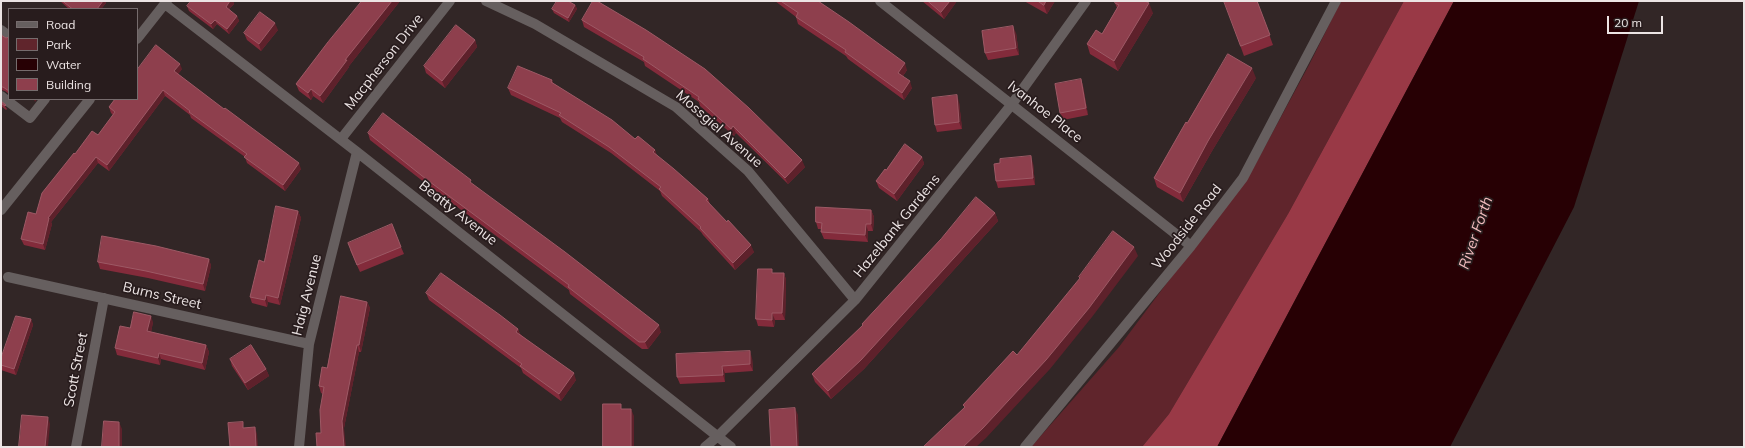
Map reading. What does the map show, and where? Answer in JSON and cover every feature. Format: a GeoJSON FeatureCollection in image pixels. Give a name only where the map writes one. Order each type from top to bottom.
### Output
{"type":"FeatureCollection","features":[{"type":"Feature","properties":{"kind":"street","name":"Macpherson Drive"},"geometry":{"type":"LineString","coordinates":[[341,140],[450,1]]}},
{"type":"Feature","properties":{"kind":"street","name":"Mossgiel Avenue"},"geometry":{"type":"LineString","coordinates":[[486,1],[534,24],[676,106],[748,170],[855,300]]}},
{"type":"Feature","properties":{"kind":"street","name":"Ivanhoe Place"},"geometry":{"type":"LineString","coordinates":[[880,1],[1191,246]]}},
{"type":"Feature","properties":{"kind":"street","name":"Hazelbank Gardens"},"geometry":{"type":"LineString","coordinates":[[705,447],[718,436],[855,300],[1012,104],[1086,1]]}},
{"type":"Feature","properties":{"kind":"street","name":"Woodside Road"},"geometry":{"type":"LineString","coordinates":[[1025,447],[1191,246],[1243,178],[1335,1]]}},
{"type":"Feature","properties":{"kind":"street","name":"Beatty Avenue"},"geometry":{"type":"LineString","coordinates":[[166,2],[732,447]]}},
{"type":"Feature","properties":{"kind":"street"},"geometry":{"type":"LineString","coordinates":[[138,38],[166,2]]}},
{"type":"Feature","properties":{"kind":"street"},"geometry":{"type":"LineString","coordinates":[[1,96],[30,118],[44,100]]}},
{"type":"Feature","properties":{"kind":"street"},"geometry":{"type":"LineString","coordinates":[[1,210],[89,100]]}},
{"type":"Feature","properties":{"kind":"street","name":"Haig Avenue"},"geometry":{"type":"LineString","coordinates":[[299,447],[309,344],[357,152]]}},
{"type":"Feature","properties":{"kind":"street","name":"Burns Street"},"geometry":{"type":"LineString","coordinates":[[8,277],[309,344]]}},
{"type":"Feature","properties":{"kind":"street","name":"Scott Street"},"geometry":{"type":"LineString","coordinates":[[76,447],[104,298]]}},
{"type":"Feature","properties":{"kind":"green space"},"geometry":{"type":"Polygon","coordinates":[[[1341,1],[1404,1],[1288,214],[1169,414],[1142,447],[1031,447],[1119,347],[1255,165],[1309,65],[1341,1]]]}},
{"type":"Feature","properties":{"kind":"shaded area"},"geometry":{"type":"Polygon","coordinates":[[[1404,1],[1454,1],[1217,447],[1142,447],[1169,414],[1288,214],[1404,1]]]}},
{"type":"Feature","properties":{"kind":"water","name":"River Forth"},"geometry":{"type":"Polygon","coordinates":[[[1454,1],[1639,1],[1574,207],[1450,447],[1217,447],[1454,1]]]}},
{"type":"Feature","properties":{"kind":"building"},"geometry":{"type":"Polygon","coordinates":[[[63,1],[103,1],[98,8],[72,8],[63,1]]]}},
{"type":"Feature","properties":{"kind":"building"},"geometry":{"type":"Polygon","coordinates":[[[191,1],[230,1],[226,7],[237,16],[227,29],[215,20],[211,24],[187,6],[191,1]]]}},
{"type":"Feature","properties":{"kind":"building"},"geometry":{"type":"Polygon","coordinates":[[[362,1],[392,1],[345,60],[347,60],[320,96],[311,89],[308,93],[296,84],[362,1]]]}},
{"type":"Feature","properties":{"kind":"building"},"geometry":{"type":"Polygon","coordinates":[[[557,1],[568,1],[575,5],[568,18],[552,9],[557,1]]]}},
{"type":"Feature","properties":{"kind":"building"},"geometry":{"type":"Polygon","coordinates":[[[593,1],[597,1],[646,30],[705,69],[749,108],[802,160],[785,178],[733,126],[731,129],[698,99],[699,97],[643,59],[644,57],[582,20],[593,1]]]}},
{"type":"Feature","properties":{"kind":"building"},"geometry":{"type":"Polygon","coordinates":[[[781,1],[818,1],[905,63],[898,73],[910,81],[902,93],[845,52],[846,50],[796,17],[798,13],[781,1]]]}},
{"type":"Feature","properties":{"kind":"building"},"geometry":{"type":"Polygon","coordinates":[[[928,1],[950,1],[941,12],[928,1]]]}},
{"type":"Feature","properties":{"kind":"building"},"geometry":{"type":"Polygon","coordinates":[[[1038,1],[1046,1],[1044,5],[1038,1]]]}},
{"type":"Feature","properties":{"kind":"building"},"geometry":{"type":"Polygon","coordinates":[[[1116,1],[1145,1],[1149,3],[1114,61],[1087,44],[1096,30],[1102,34],[1119,5],[1115,3],[1116,1]]]}},
{"type":"Feature","properties":{"kind":"building"},"geometry":{"type":"Polygon","coordinates":[[[1224,1],[1257,1],[1270,35],[1241,46],[1224,1]]]}},
{"type":"Feature","properties":{"kind":"building"},"geometry":{"type":"Polygon","coordinates":[[[260,12],[275,23],[259,44],[244,33],[260,12]]]}},
{"type":"Feature","properties":{"kind":"building"},"geometry":{"type":"Polygon","coordinates":[[[456,25],[475,40],[442,81],[424,66],[456,25]]]}},
{"type":"Feature","properties":{"kind":"building"},"geometry":{"type":"Polygon","coordinates":[[[1013,26],[1016,48],[985,53],[982,31],[1013,26]]]}},
{"type":"Feature","properties":{"kind":"building"},"geometry":{"type":"Polygon","coordinates":[[[1,35],[6,38],[8,37],[8,90],[1,87],[1,35]]]}},
{"type":"Feature","properties":{"kind":"building"},"geometry":{"type":"Polygon","coordinates":[[[156,45],[180,64],[174,71],[299,163],[283,185],[244,157],[247,154],[189,112],[190,111],[163,90],[107,165],[96,157],[48,218],[43,244],[21,239],[28,212],[36,214],[42,193],[74,153],[75,154],[92,131],[98,135],[115,112],[109,107],[114,100],[138,100],[138,69],[156,45]]]}},
{"type":"Feature","properties":{"kind":"building"},"geometry":{"type":"Polygon","coordinates":[[[1228,54],[1252,68],[1208,141],[1180,193],[1154,178],[1186,122],[1187,123],[1228,54]]]}},
{"type":"Feature","properties":{"kind":"building"},"geometry":{"type":"Polygon","coordinates":[[[518,66],[552,80],[551,82],[612,120],[635,139],[638,136],[655,150],[653,152],[708,199],[706,200],[727,222],[728,220],[751,245],[733,263],[700,228],[701,227],[659,189],[661,187],[609,147],[559,115],[561,113],[508,88],[518,66]]]}},
{"type":"Feature","properties":{"kind":"building"},"geometry":{"type":"Polygon","coordinates":[[[1081,79],[1086,108],[1060,113],[1055,84],[1081,79]]]}},
{"type":"Feature","properties":{"kind":"building"},"geometry":{"type":"Polygon","coordinates":[[[957,95],[959,122],[935,125],[932,98],[957,95]]]}},
{"type":"Feature","properties":{"kind":"building"},"geometry":{"type":"Polygon","coordinates":[[[383,113],[471,180],[470,182],[565,252],[659,325],[645,342],[639,342],[568,287],[569,285],[426,179],[368,133],[383,113]]]}},
{"type":"Feature","properties":{"kind":"building"},"geometry":{"type":"Polygon","coordinates":[[[905,144],[922,157],[894,194],[876,181],[905,144]]]}},
{"type":"Feature","properties":{"kind":"building"},"geometry":{"type":"Polygon","coordinates":[[[1031,156],[1033,178],[996,181],[994,164],[1000,163],[1000,159],[1031,156]]]}},
{"type":"Feature","properties":{"kind":"building"},"geometry":{"type":"Polygon","coordinates":[[[976,197],[995,213],[861,360],[828,391],[812,374],[863,325],[862,324],[941,239],[976,197]]]}},
{"type":"Feature","properties":{"kind":"building"},"geometry":{"type":"Polygon","coordinates":[[[276,206],[298,211],[278,298],[266,295],[265,300],[250,297],[259,260],[264,262],[276,206]]]}},
{"type":"Feature","properties":{"kind":"building"},"geometry":{"type":"Polygon","coordinates":[[[816,207],[871,210],[871,224],[866,224],[865,235],[821,232],[822,223],[816,222],[816,207]]]}},
{"type":"Feature","properties":{"kind":"building"},"geometry":{"type":"Polygon","coordinates":[[[392,224],[401,247],[357,265],[348,243],[392,224]]]}},
{"type":"Feature","properties":{"kind":"building"},"geometry":{"type":"Polygon","coordinates":[[[1113,231],[1134,247],[1089,308],[1046,360],[983,428],[963,447],[923,447],[965,407],[963,405],[1013,351],[1017,355],[1080,278],[1079,277],[1113,231]]]}},
{"type":"Feature","properties":{"kind":"building"},"geometry":{"type":"Polygon","coordinates":[[[102,236],[156,246],[209,259],[203,284],[98,262],[102,236]]]}},
{"type":"Feature","properties":{"kind":"building"},"geometry":{"type":"Polygon","coordinates":[[[758,269],[772,269],[772,273],[784,273],[782,313],[772,313],[772,320],[756,319],[758,269]]]}},
{"type":"Feature","properties":{"kind":"building"},"geometry":{"type":"Polygon","coordinates":[[[441,273],[518,329],[516,332],[574,373],[559,394],[520,366],[522,364],[426,293],[441,273]]]}},
{"type":"Feature","properties":{"kind":"building"},"geometry":{"type":"Polygon","coordinates":[[[341,296],[367,302],[342,421],[344,447],[317,447],[316,433],[321,433],[320,410],[324,387],[319,386],[322,367],[327,368],[341,296]]]}},
{"type":"Feature","properties":{"kind":"building"},"geometry":{"type":"Polygon","coordinates":[[[134,312],[151,316],[147,331],[206,345],[202,363],[159,353],[158,358],[115,348],[120,326],[130,328],[134,312]]]}},
{"type":"Feature","properties":{"kind":"building"},"geometry":{"type":"Polygon","coordinates":[[[16,316],[31,319],[14,369],[1,365],[1,358],[16,316]]]}},
{"type":"Feature","properties":{"kind":"building"},"geometry":{"type":"Polygon","coordinates":[[[251,345],[266,369],[245,383],[230,359],[251,345]]]}},
{"type":"Feature","properties":{"kind":"building"},"geometry":{"type":"Polygon","coordinates":[[[750,351],[750,364],[722,366],[723,375],[677,377],[676,354],[750,351]]]}},
{"type":"Feature","properties":{"kind":"building"},"geometry":{"type":"Polygon","coordinates":[[[603,404],[621,404],[621,409],[631,409],[631,447],[603,447],[603,404]]]}},
{"type":"Feature","properties":{"kind":"building"},"geometry":{"type":"Polygon","coordinates":[[[795,408],[797,447],[771,447],[769,410],[795,408]]]}},
{"type":"Feature","properties":{"kind":"building"},"geometry":{"type":"Polygon","coordinates":[[[22,415],[48,417],[45,447],[19,447],[22,415]]]}},
{"type":"Feature","properties":{"kind":"building"},"geometry":{"type":"Polygon","coordinates":[[[104,421],[119,422],[119,447],[102,447],[104,421]]]}},
{"type":"Feature","properties":{"kind":"building"},"geometry":{"type":"Polygon","coordinates":[[[243,422],[243,428],[255,427],[256,447],[230,447],[228,423],[243,422]]]}}]}
